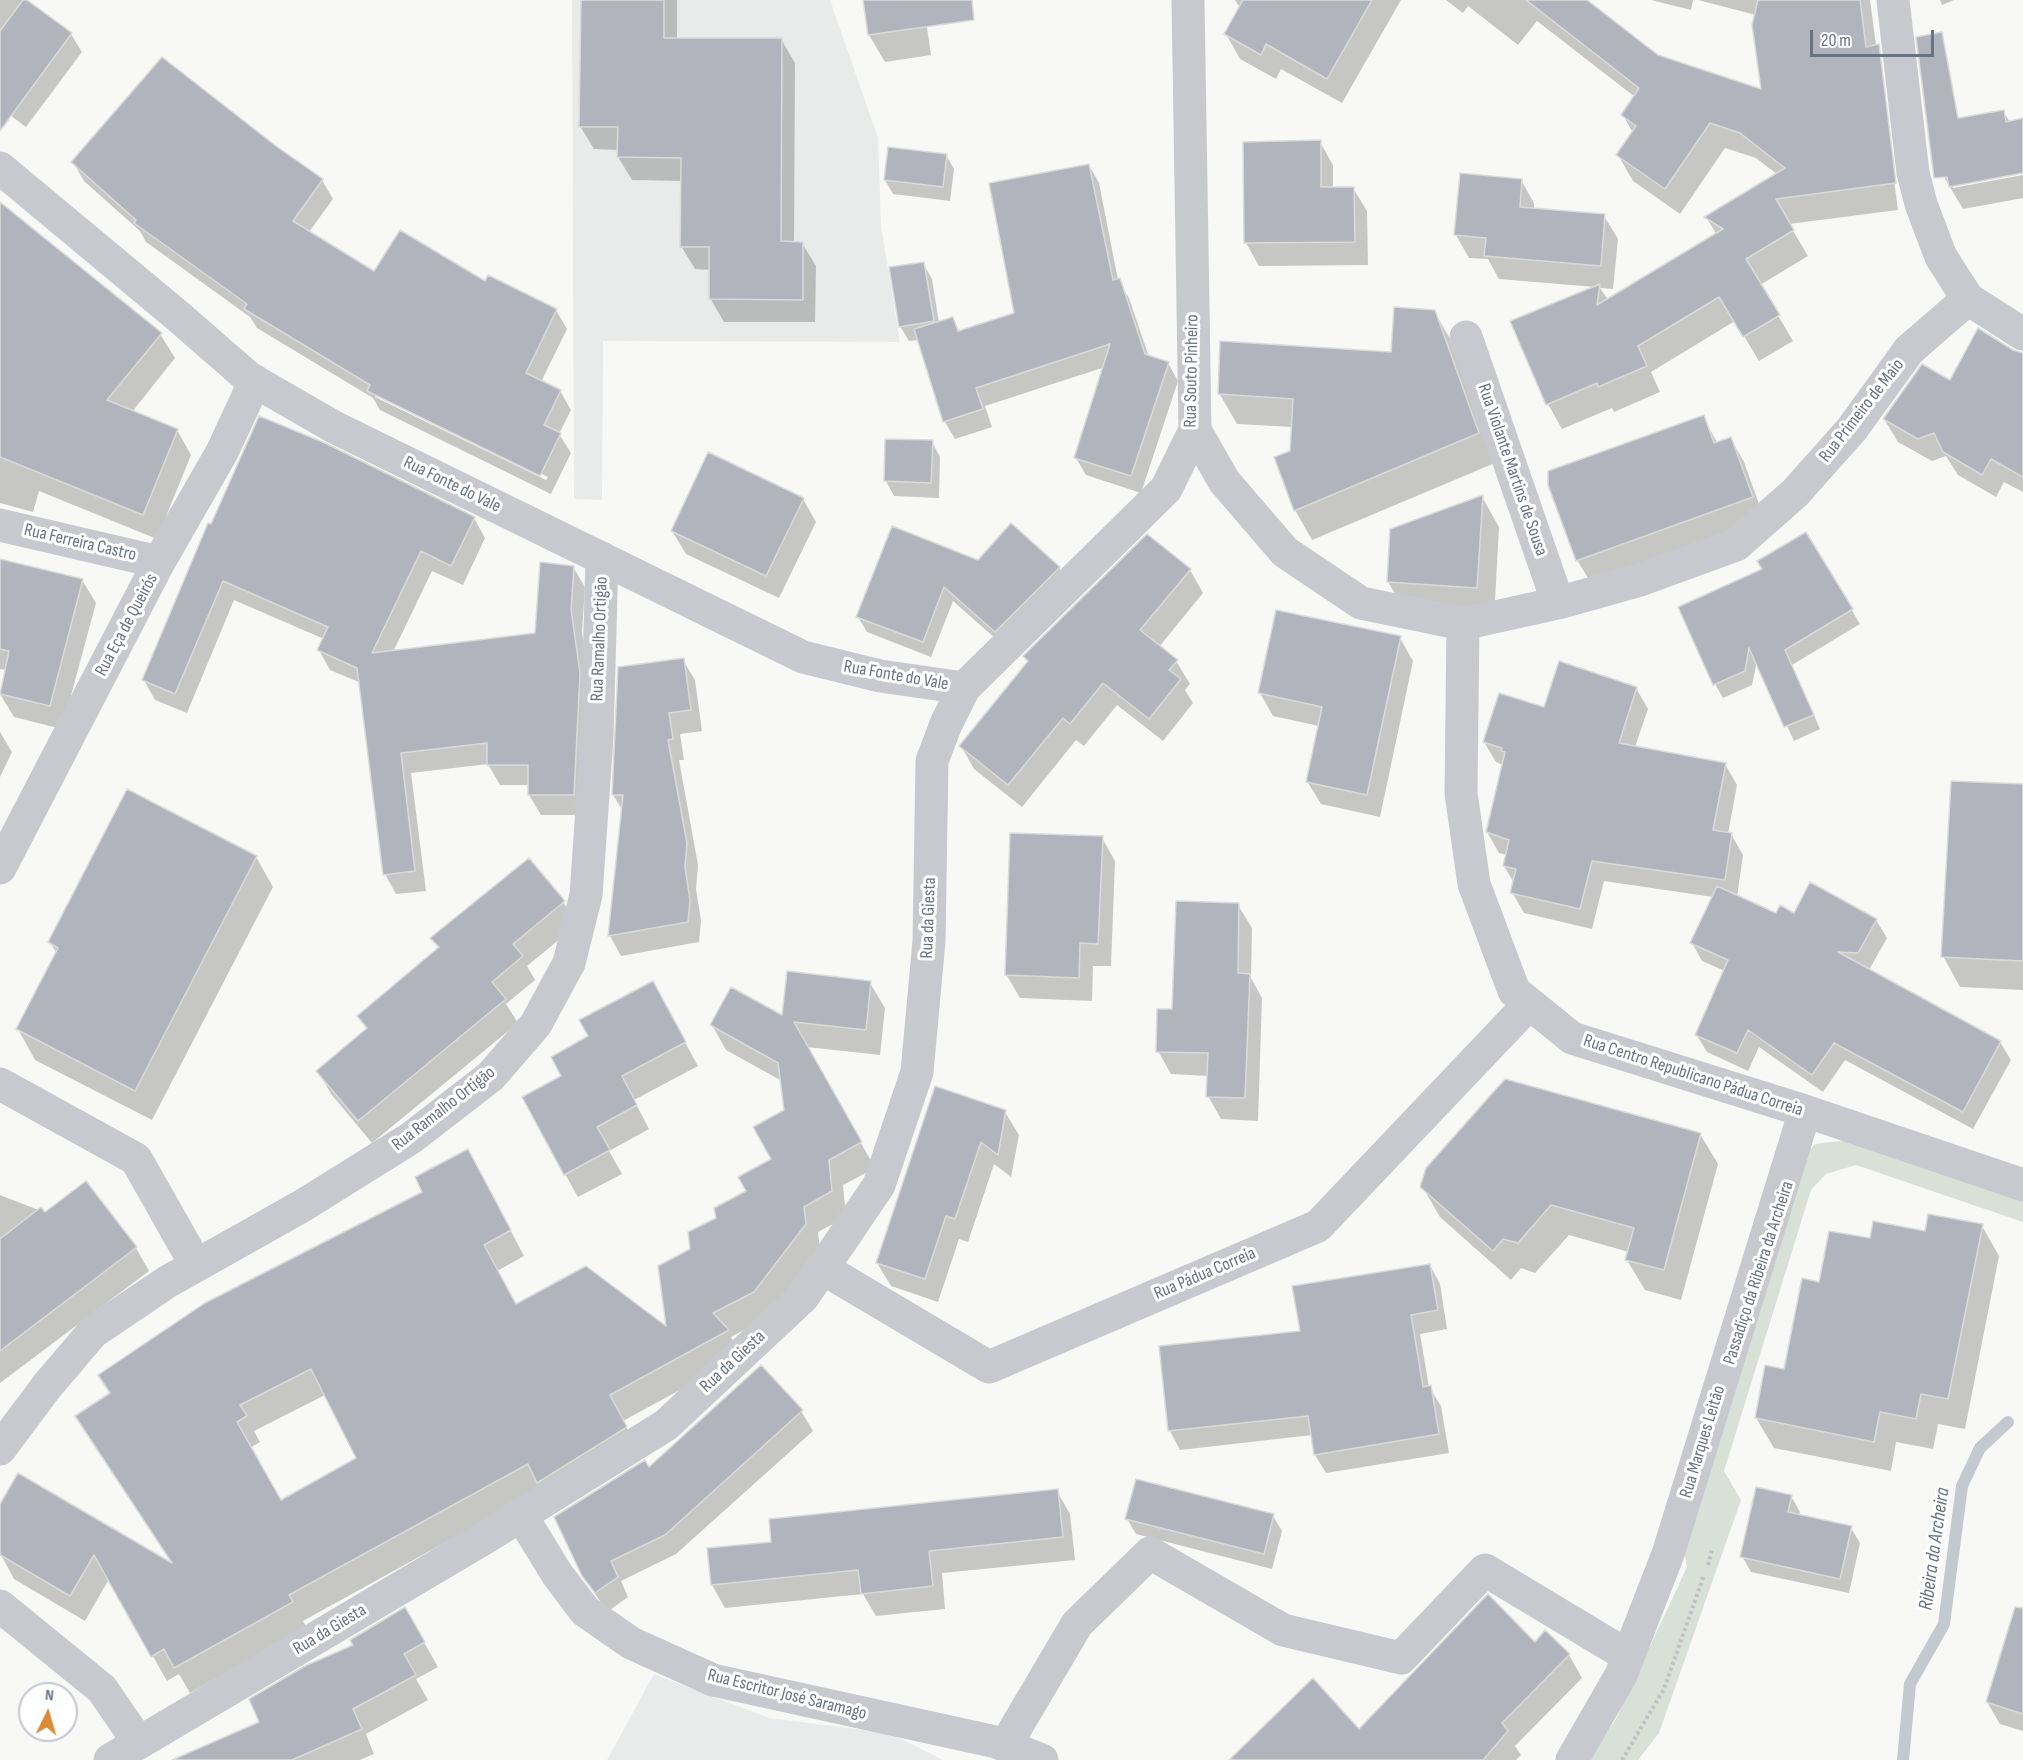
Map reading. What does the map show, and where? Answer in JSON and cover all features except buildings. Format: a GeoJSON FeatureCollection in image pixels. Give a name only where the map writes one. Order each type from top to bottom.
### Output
{"type":"FeatureCollection","features":[{"type":"Feature","properties":{"kind":"street","name":"Rua Souto Pinheiro"},"geometry":{"type":"LineString","coordinates":[[964,688],[1166,489],[1194,430],[1188,0]]}},
{"type":"Feature","properties":{"kind":"street"},"geometry":{"type":"LineString","coordinates":[[1893,0],[1913,173],[1918,194],[1941,257],[1968,299],[2023,334]]}},
{"type":"Feature","properties":{"kind":"street","name":"Rua Fonte do Vale"},"geometry":{"type":"LineString","coordinates":[[0,168],[255,381],[334,427],[803,657],[879,676],[964,688]]}},
{"type":"Feature","properties":{"kind":"street","name":"Rua Primeiro de Maio"},"geometry":{"type":"LineString","coordinates":[[1463,624],[1558,603],[1640,580],[1736,545],[1795,493],[1852,429],[1909,350],[1968,299]]}},
{"type":"Feature","properties":{"kind":"street","name":"Rua Violante Martins de Sousa"},"geometry":{"type":"LineString","coordinates":[[1466,337],[1558,603]]}},
{"type":"Feature","properties":{"kind":"street","name":"Rua Eça de Queirós"},"geometry":{"type":"LineString","coordinates":[[0,868],[159,562],[222,452],[255,381]]}},
{"type":"Feature","properties":{"kind":"street"},"geometry":{"type":"LineString","coordinates":[[1194,430],[1224,482],[1285,552],[1361,603],[1463,624]]}},
{"type":"Feature","properties":{"kind":"street","name":"Rua Ferreira Castro"},"geometry":{"type":"LineString","coordinates":[[0,525],[159,562]]}},
{"type":"Feature","properties":{"kind":"street","name":"Rua Ramalho Ortigão"},"geometry":{"type":"LineString","coordinates":[[0,1449],[47,1386],[93,1332],[196,1265],[302,1206],[411,1138],[491,1076],[536,1024],[569,963],[586,895],[597,737],[602,558]]}},
{"type":"Feature","properties":{"kind":"street","name":"Rua Centro Republicano Pádua Correia"},"geometry":{"type":"LineString","coordinates":[[1463,624],[1461,793],[1474,884],[1514,991],[1572,1038],[1805,1111],[2023,1185]]}},
{"type":"Feature","properties":{"kind":"street","name":"Rua da Giesta"},"geometry":{"type":"LineString","coordinates":[[110,1760],[521,1515],[666,1425],[803,1297],[879,1185],[917,1071],[929,941],[932,761],[946,724],[964,688]]}},
{"type":"Feature","properties":{"kind":"street","name":"Rua Pádua Correia"},"geometry":{"type":"LineString","coordinates":[[822,1268],[989,1367],[1318,1226],[1529,1004]]}},
{"type":"Feature","properties":{"kind":"street"},"geometry":{"type":"LineString","coordinates":[[0,1084],[136,1159],[196,1265]]}},
{"type":"Feature","properties":{"kind":"street","name":"Rua Marques Leitão"},"geometry":{"type":"LineString","coordinates":[[1572,1760],[1621,1675],[1668,1554],[1805,1111]]}},
{"type":"Feature","properties":{"kind":"street","name":"Rua Escritor José Saramago"},"geometry":{"type":"LineString","coordinates":[[521,1515],[556,1574],[585,1611],[631,1643],[713,1680],[1005,1746],[1042,1760]]}},
{"type":"Feature","properties":{"kind":"street"},"geometry":{"type":"LineString","coordinates":[[1005,1746],[1077,1624],[1150,1553],[1283,1630],[1401,1658],[1485,1570],[1628,1656]]}},
{"type":"Feature","properties":{"kind":"street"},"geometry":{"type":"LineString","coordinates":[[0,1606],[102,1689],[139,1743]]}},
{"type":"Feature","properties":{"kind":"path"},"geometry":{"type":"LineString","coordinates":[[1622,1760],[1664,1689],[1713,1546]]}},
{"type":"Feature","properties":{"kind":"shaded area"},"geometry":{"type":"Polygon","coordinates":[[[572,0],[830,0],[878,138],[881,226],[900,342],[603,341],[602,500],[574,499],[572,0]]]}},
{"type":"Feature","properties":{"kind":"shaded area"},"geometry":{"type":"Polygon","coordinates":[[[1846,1140],[2023,1201],[2023,1222],[1856,1165],[1826,1174],[1811,1190],[1724,1471],[1741,1500],[1659,1733],[1638,1760],[1588,1760],[1616,1719],[1687,1567],[1675,1503],[1795,1167],[1815,1144],[1846,1140]]]}},
{"type":"Feature","properties":{"kind":"shaded area"},"geometry":{"type":"Polygon","coordinates":[[[654,1674],[769,1718],[889,1733],[943,1760],[607,1760],[654,1674]]]}},
{"type":"Feature","properties":{"kind":"waterway","name":"Ribeira da Archeira"},"geometry":{"type":"LineString","coordinates":[[1903,1760],[1910,1684],[1944,1624],[1962,1486],[1980,1448],[2008,1422]]}}]}
